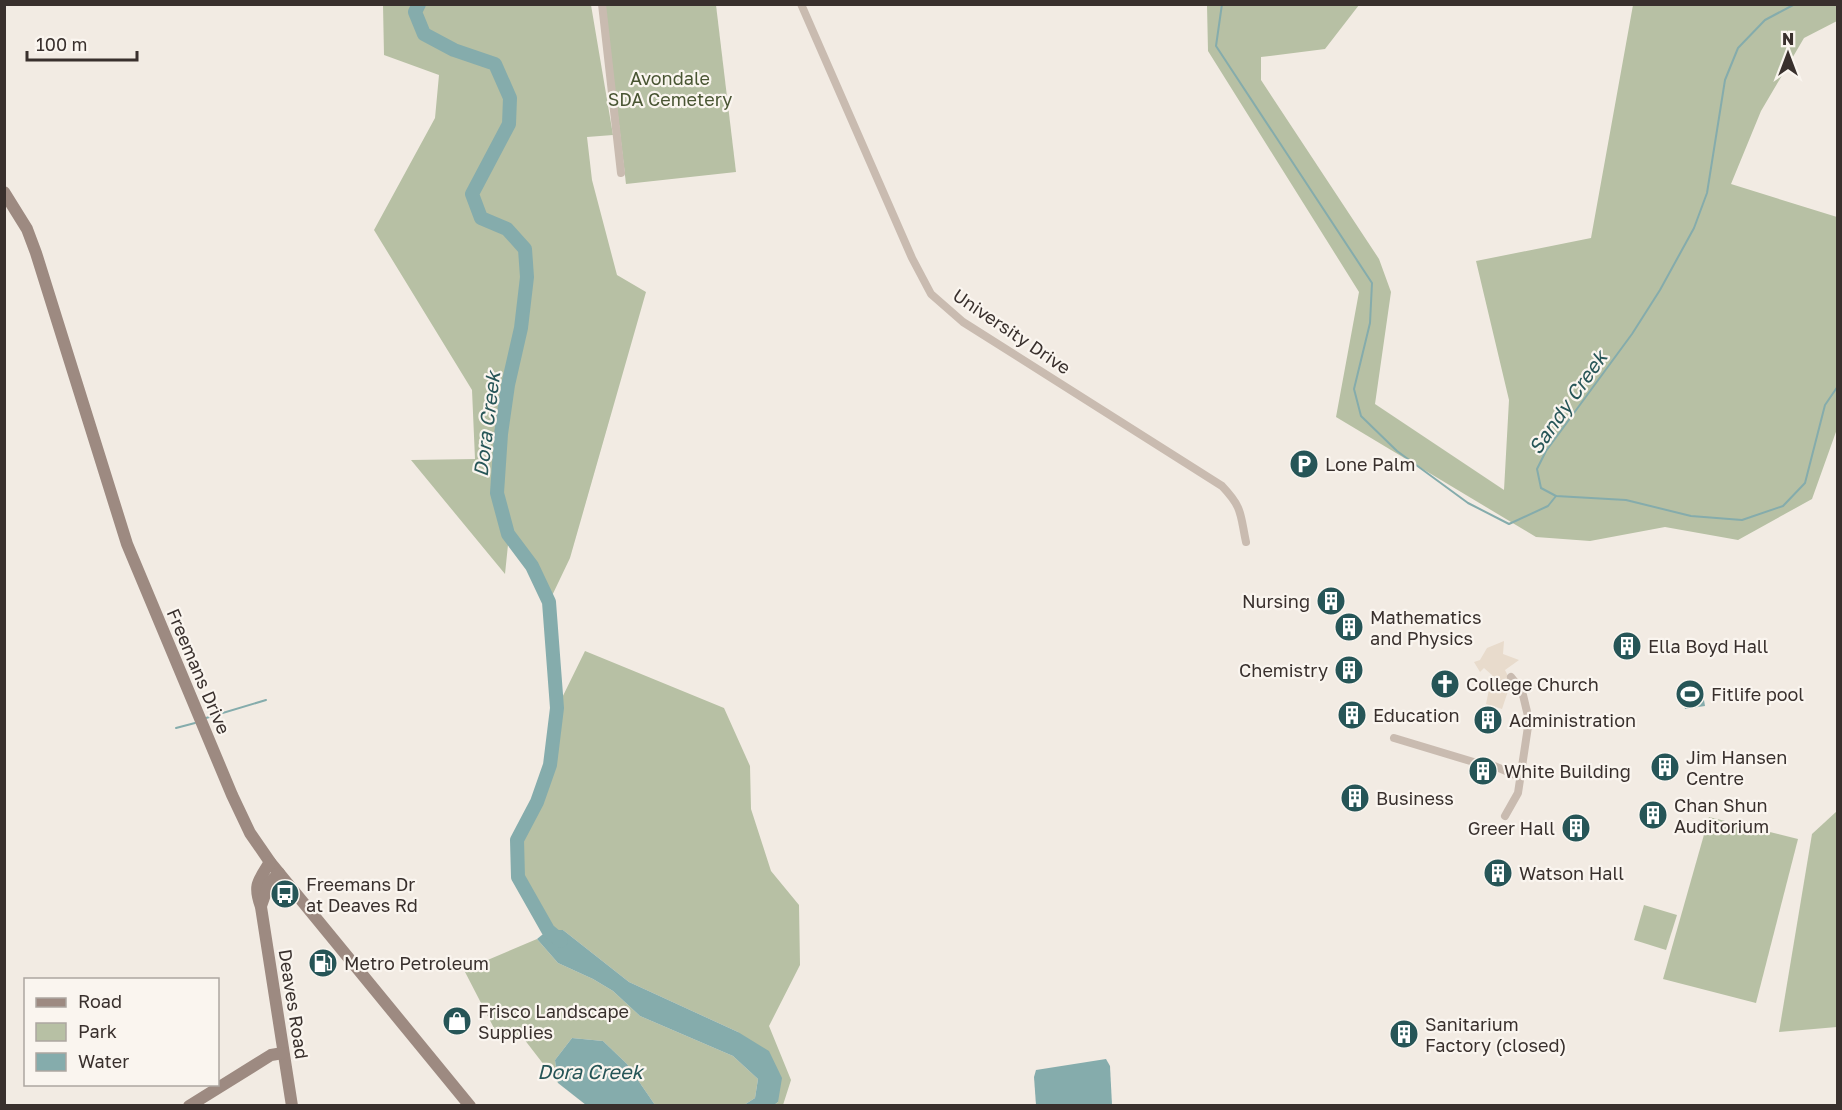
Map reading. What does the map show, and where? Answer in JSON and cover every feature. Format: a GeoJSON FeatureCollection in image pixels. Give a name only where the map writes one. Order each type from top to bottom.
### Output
{"type":"FeatureCollection","features":[{"type":"Feature","properties":{"kind":"main road","name":"Freemans Drive"},"geometry":{"type":"LineString","coordinates":[[4,192],[27,229],[36,253],[127,544],[250,833],[270,862],[470,1106]]}},
{"type":"Feature","properties":{"kind":"main road","name":"Deaves Road"},"geometry":{"type":"LineString","coordinates":[[270,862],[257,881],[255,890],[261,907],[292,1106]]}},
{"type":"Feature","properties":{"kind":"main road","name":"Deaves Road"},"geometry":{"type":"LineString","coordinates":[[261,907],[268,883],[279,873]]}},
{"type":"Feature","properties":{"kind":"main road"},"geometry":{"type":"LineString","coordinates":[[189,1106],[271,1055],[283,1053]]}},
{"type":"Feature","properties":{"kind":"street"},"geometry":{"type":"LineString","coordinates":[[602,4],[621,173]]}},
{"type":"Feature","properties":{"kind":"street","name":"University Drive"},"geometry":{"type":"LineString","coordinates":[[801,4],[912,258],[931,294],[963,322],[1222,486],[1233,498],[1242,515],[1246,542]]}},
{"type":"Feature","properties":{"kind":"street"},"geometry":{"type":"LineString","coordinates":[[1505,816],[1518,793],[1529,720],[1522,691],[1511,677]]}},
{"type":"Feature","properties":{"kind":"street"},"geometry":{"type":"LineString","coordinates":[[1394,738],[1477,763]]}},
{"type":"Feature","properties":{"kind":"street"},"geometry":{"type":"LineString","coordinates":[[1492,765],[1520,777]]}},
{"type":"Feature","properties":{"kind":"green space"},"geometry":{"type":"Polygon","coordinates":[[[383,5],[591,5],[613,135],[587,137],[592,180],[617,275],[646,292],[570,558],[549,602],[532,566],[509,535],[505,574],[411,460],[475,459],[472,390],[374,230],[435,118],[439,75],[384,55],[383,5]]]}},
{"type":"Feature","properties":{"kind":"green space","name":"Avondale SDA Cemetery"},"geometry":{"type":"Polygon","coordinates":[[[605,5],[716,5],[736,172],[626,184],[605,5]]]}},
{"type":"Feature","properties":{"kind":"green space"},"geometry":{"type":"Polygon","coordinates":[[[1207,5],[1359,5],[1325,49],[1261,57],[1261,80],[1379,259],[1391,292],[1375,404],[1504,490],[1509,400],[1476,261],[1591,238],[1633,5],[1837,5],[1837,21],[1804,38],[1761,111],[1731,184],[1837,217],[1837,429],[1812,499],[1738,540],[1665,527],[1590,541],[1536,537],[1336,417],[1359,292],[1208,51],[1207,5]]]}},
{"type":"Feature","properties":{"kind":"green space"},"geometry":{"type":"Polygon","coordinates":[[[585,651],[724,708],[750,766],[751,809],[771,871],[799,905],[800,965],[769,1026],[791,1080],[783,1105],[774,1105],[778,1102],[738,1032],[629,982],[563,930],[548,930],[518,877],[517,840],[537,802],[550,765],[557,708],[585,651]]]}},
{"type":"Feature","properties":{"kind":"green space"},"geometry":{"type":"Polygon","coordinates":[[[1837,811],[1837,1027],[1779,1032],[1812,834],[1837,811]]]}},
{"type":"Feature","properties":{"kind":"green space"},"geometry":{"type":"Polygon","coordinates":[[[1709,817],[1798,839],[1756,1003],[1663,979],[1709,817]]]}},
{"type":"Feature","properties":{"kind":"green space"},"geometry":{"type":"Polygon","coordinates":[[[1644,905],[1677,915],[1666,950],[1634,940],[1644,905]]]}},
{"type":"Feature","properties":{"kind":"green space"},"geometry":{"type":"Polygon","coordinates":[[[537,939],[558,963],[613,991],[640,1016],[733,1056],[758,1079],[755,1098],[744,1105],[655,1105],[627,1064],[603,1041],[572,1038],[555,1060],[558,1083],[524,1039],[496,1032],[464,970],[537,939]]]}},
{"type":"Feature","properties":{"kind":"shaded area"},"geometry":{"type":"Polygon","coordinates":[[[1504,641],[1503,654],[1519,660],[1505,670],[1511,682],[1502,709],[1486,704],[1492,675],[1484,668],[1480,672],[1474,662],[1480,660],[1487,648],[1504,641]]]}},
{"type":"Feature","properties":{"kind":"water","name":"Fitlife pool"},"geometry":{"type":"Polygon","coordinates":[[[1695,680],[1696,694],[1703,694],[1705,706],[1685,709],[1681,682],[1695,680]]]}},
{"type":"Feature","properties":{"kind":"water","name":"Dora Creek"},"geometry":{"type":"Polygon","coordinates":[[[548,930],[563,930],[629,982],[738,1032],[769,1051],[782,1078],[778,1102],[774,1105],[744,1105],[755,1098],[758,1079],[733,1056],[640,1016],[613,991],[558,963],[537,939],[548,930]]]}},
{"type":"Feature","properties":{"kind":"water","name":"Dora Creek"},"geometry":{"type":"Polygon","coordinates":[[[572,1038],[603,1041],[627,1064],[655,1105],[586,1105],[558,1083],[555,1060],[572,1038]]]}},
{"type":"Feature","properties":{"kind":"water"},"geometry":{"type":"Polygon","coordinates":[[[1106,1059],[1110,1066],[1112,1105],[1036,1105],[1034,1077],[1036,1070],[1106,1059]]]}},
{"type":"Feature","properties":{"kind":"waterway","name":"Dora Creek"},"geometry":{"type":"LineString","coordinates":[[419,4],[415,12],[424,34],[454,50],[495,64],[510,98],[509,124],[472,194],[481,218],[507,229],[525,249],[527,277],[521,328],[508,385],[501,434],[497,493],[508,534],[532,566],[549,602],[557,708],[550,765],[537,802],[517,840],[518,877],[548,930],[561,941]]}},
{"type":"Feature","properties":{"kind":"waterway"},"geometry":{"type":"LineString","coordinates":[[1222,4],[1216,46],[1372,283],[1370,323],[1354,389],[1361,416],[1397,451],[1468,503],[1509,524],[1548,506],[1556,496]]}},
{"type":"Feature","properties":{"kind":"waterway","name":"Sandy Creek"},"geometry":{"type":"LineString","coordinates":[[1795,4],[1765,20],[1738,48],[1725,80],[1707,193],[1694,228],[1660,290],[1632,334],[1546,451],[1537,469],[1541,488],[1556,496],[1626,500],[1691,516],[1742,520],[1783,506],[1805,483],[1825,405],[1838,386]]}},
{"type":"Feature","properties":{"kind":"waterway"},"geometry":{"type":"LineString","coordinates":[[206,718],[266,700]]}},
{"type":"Feature","properties":{"kind":"waterway"},"geometry":{"type":"LineString","coordinates":[[176,728],[195,723]]}},
{"type":"Feature","properties":{"kind":"place","name":"Lone Palm"},"geometry":{"type":"Point","coordinates":[1304,464]}},
{"type":"Feature","properties":{"kind":"place","name":"Nursing"},"geometry":{"type":"Point","coordinates":[1331,601]}},
{"type":"Feature","properties":{"kind":"place","name":"Mathematics and Physics"},"geometry":{"type":"Point","coordinates":[1349,627]}},
{"type":"Feature","properties":{"kind":"place","name":"Ella Boyd Hall"},"geometry":{"type":"Point","coordinates":[1627,646]}},
{"type":"Feature","properties":{"kind":"place","name":"Chemistry"},"geometry":{"type":"Point","coordinates":[1349,670]}},
{"type":"Feature","properties":{"kind":"place","name":"College Church"},"geometry":{"type":"Point","coordinates":[1445,684]}},
{"type":"Feature","properties":{"kind":"place","name":"Fitlife pool"},"geometry":{"type":"Point","coordinates":[1690,694]}},
{"type":"Feature","properties":{"kind":"place","name":"Education"},"geometry":{"type":"Point","coordinates":[1352,715]}},
{"type":"Feature","properties":{"kind":"place","name":"Administration"},"geometry":{"type":"Point","coordinates":[1488,720]}},
{"type":"Feature","properties":{"kind":"place","name":"Jim Hansen Centre"},"geometry":{"type":"Point","coordinates":[1665,767]}},
{"type":"Feature","properties":{"kind":"place","name":"White Building"},"geometry":{"type":"Point","coordinates":[1483,771]}},
{"type":"Feature","properties":{"kind":"place","name":"Business"},"geometry":{"type":"Point","coordinates":[1355,798]}},
{"type":"Feature","properties":{"kind":"place","name":"Chan Shun Auditorium"},"geometry":{"type":"Point","coordinates":[1653,815]}},
{"type":"Feature","properties":{"kind":"place","name":"Greer Hall"},"geometry":{"type":"Point","coordinates":[1576,828]}},
{"type":"Feature","properties":{"kind":"place","name":"Watson Hall"},"geometry":{"type":"Point","coordinates":[1498,873]}},
{"type":"Feature","properties":{"kind":"place","name":"Freemans Dr at Deaves Rd"},"geometry":{"type":"Point","coordinates":[285,894]}},
{"type":"Feature","properties":{"kind":"place","name":"Metro Petroleum"},"geometry":{"type":"Point","coordinates":[323,963]}},
{"type":"Feature","properties":{"kind":"place","name":"Frisco Landscape Supplies"},"geometry":{"type":"Point","coordinates":[457,1021]}},
{"type":"Feature","properties":{"kind":"place","name":"Sanitarium Factory (closed)"},"geometry":{"type":"Point","coordinates":[1404,1034]}}]}
